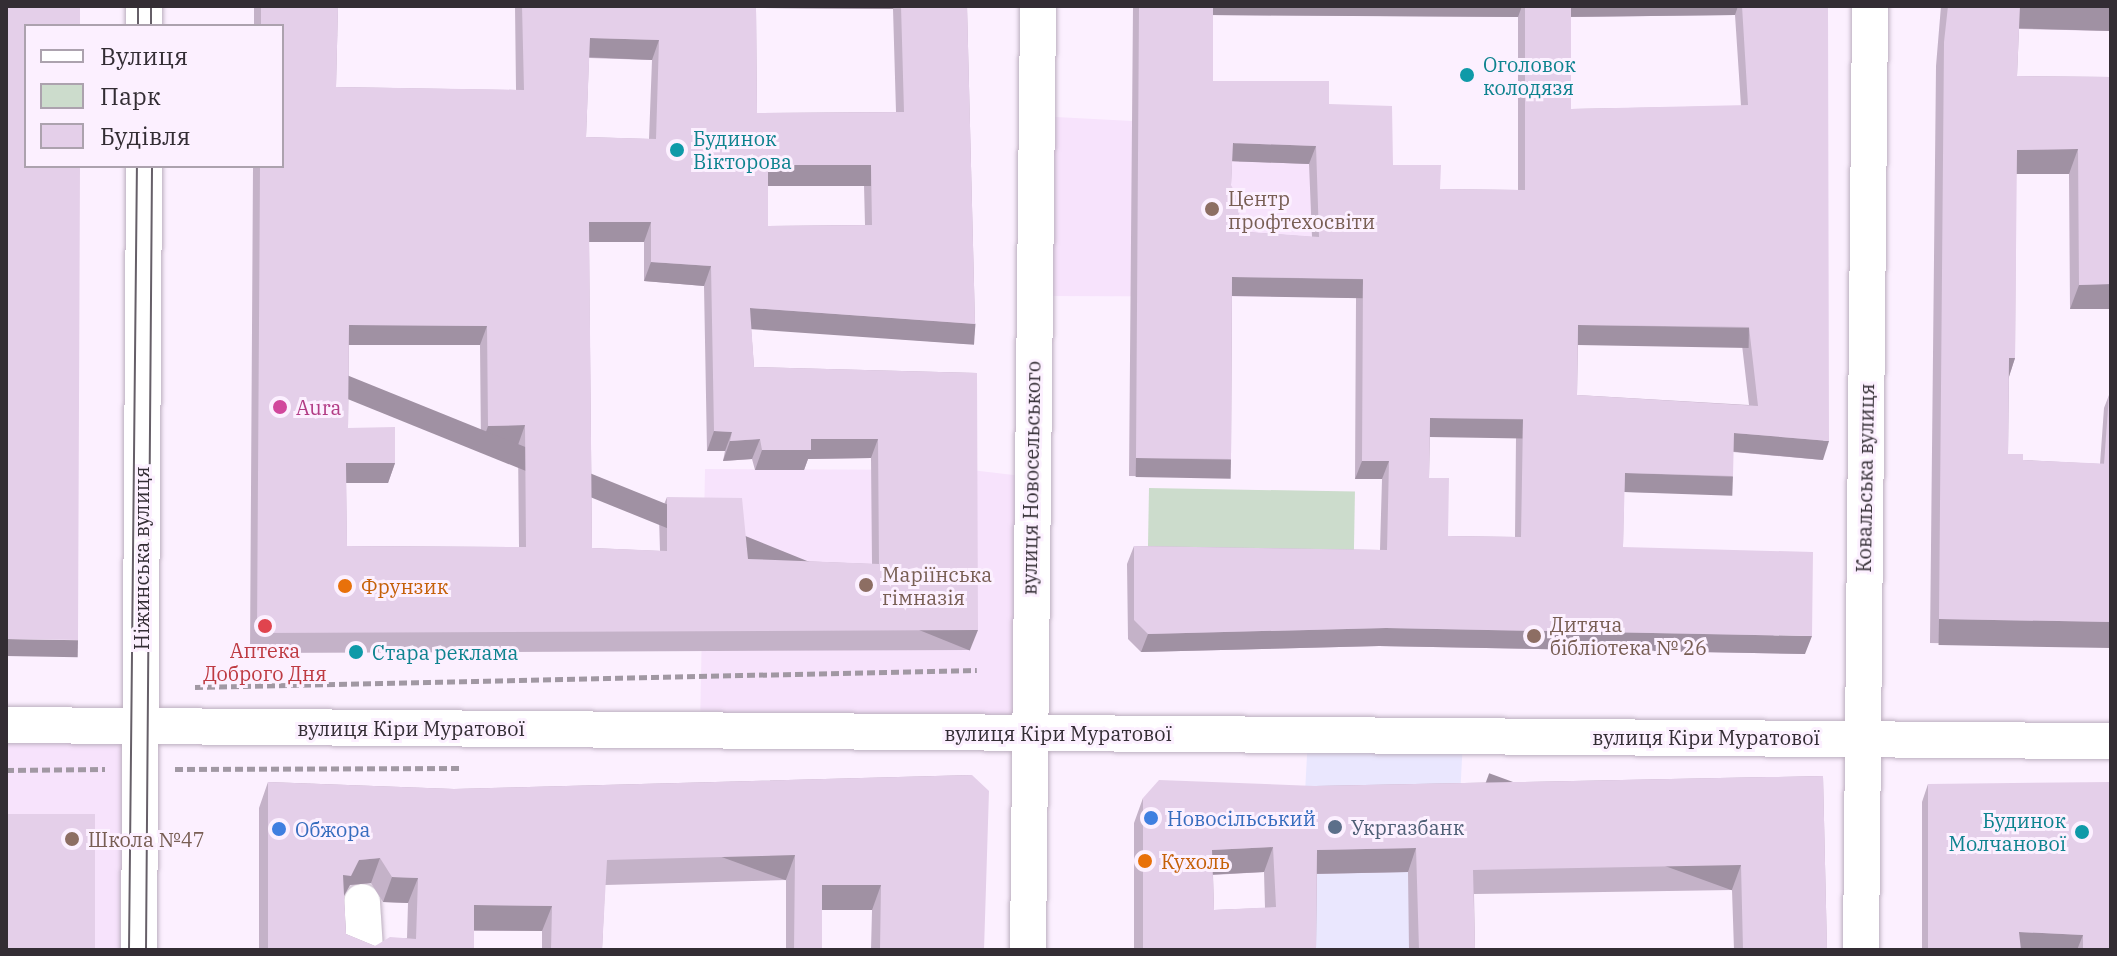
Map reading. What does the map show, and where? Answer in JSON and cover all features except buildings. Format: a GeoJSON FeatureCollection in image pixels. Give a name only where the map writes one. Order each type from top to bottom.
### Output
{"type":"FeatureCollection","features":[{"type":"Feature","properties":{"kind":"street","name":"вулиця Новосельського"},"geometry":{"type":"LineString","coordinates":[[1028,950],[1027,733],[1038,6]]}},
{"type":"Feature","properties":{"kind":"street","name":"Ковальська вулиця"},"geometry":{"type":"LineString","coordinates":[[1861,950],[1870,6]]}},
{"type":"Feature","properties":{"kind":"street","name":"Ніжинська вулиця"},"geometry":{"type":"LineString","coordinates":[[139,950],[144,168]]}},
{"type":"Feature","properties":{"kind":"street","name":"вулиця Кіри Муратової"},"geometry":{"type":"LineString","coordinates":[[6,725],[2111,741]]}},
{"type":"Feature","properties":{"kind":"street"},"geometry":{"type":"LineString","coordinates":[[362,902],[365,950]]}},
{"type":"Feature","properties":{"kind":"path"},"geometry":{"type":"LineString","coordinates":[[140,688],[977,670]]}},
{"type":"Feature","properties":{"kind":"shaded area","name":"Центр профтехосвіти"},"geometry":{"type":"Polygon","coordinates":[[[1037,116],[1132,121],[1386,124],[1306,297],[1037,296],[1037,116]]]}},
{"type":"Feature","properties":{"kind":"shaded area","name":"Маріїнська гімназія"},"geometry":{"type":"Polygon","coordinates":[[[705,469],[971,470],[1031,477],[1025,730],[700,727],[705,469]]]}},
{"type":"Feature","properties":{"kind":"shaded area","name":"Школа №47"},"geometry":{"type":"Polygon","coordinates":[[[6,727],[138,727],[138,950],[6,950],[6,727]]]}},
{"type":"Feature","properties":{"kind":"shaded area"},"geometry":{"type":"Polygon","coordinates":[[[1308,736],[1463,744],[1452,950],[1297,950],[1308,736]]]}},
{"type":"Feature","properties":{"kind":"green space"},"geometry":{"type":"Polygon","coordinates":[[[1149,488],[1355,492],[1354,552],[1148,548],[1149,488]]]}},
{"type":"Feature","properties":{"kind":"tram line"},"geometry":{"type":"LineString","coordinates":[[138,6],[138,24]]}},
{"type":"Feature","properties":{"kind":"tram line"},"geometry":{"type":"LineString","coordinates":[[151,6],[151,24]]}},
{"type":"Feature","properties":{"kind":"tram line"},"geometry":{"type":"LineString","coordinates":[[129,950],[137,168]]}},
{"type":"Feature","properties":{"kind":"tram line"},"geometry":{"type":"LineString","coordinates":[[146,950],[152,168]]}},
{"type":"Feature","properties":{"kind":"place","name":"Оголовок колодязя"},"geometry":{"type":"Point","coordinates":[1467,75]}},
{"type":"Feature","properties":{"kind":"place","name":"Будинок Вікторова"},"geometry":{"type":"Point","coordinates":[677,150]}},
{"type":"Feature","properties":{"kind":"place","name":"Центр профтехосвіти"},"geometry":{"type":"Point","coordinates":[1212,209]}},
{"type":"Feature","properties":{"kind":"place","name":"Aura"},"geometry":{"type":"Point","coordinates":[280,407]}},
{"type":"Feature","properties":{"kind":"place","name":"Маріїнська гімназія"},"geometry":{"type":"Point","coordinates":[866,585]}},
{"type":"Feature","properties":{"kind":"place","name":"Фрунзик"},"geometry":{"type":"Point","coordinates":[345,586]}},
{"type":"Feature","properties":{"kind":"place","name":"Аптека Доброго Дня"},"geometry":{"type":"Point","coordinates":[265,626]}},
{"type":"Feature","properties":{"kind":"place","name":"Дитяча бібліотека № 26"},"geometry":{"type":"Point","coordinates":[1534,636]}},
{"type":"Feature","properties":{"kind":"place","name":"Стара реклама"},"geometry":{"type":"Point","coordinates":[356,652]}},
{"type":"Feature","properties":{"kind":"place","name":"Новосільський"},"geometry":{"type":"Point","coordinates":[1151,818]}},
{"type":"Feature","properties":{"kind":"place","name":"Укргазбанк"},"geometry":{"type":"Point","coordinates":[1335,827]}},
{"type":"Feature","properties":{"kind":"place","name":"Обжора"},"geometry":{"type":"Point","coordinates":[279,829]}},
{"type":"Feature","properties":{"kind":"place","name":"Будинок Молчанової"},"geometry":{"type":"Point","coordinates":[2082,832]}},
{"type":"Feature","properties":{"kind":"place","name":"Школа №47"},"geometry":{"type":"Point","coordinates":[72,839]}},
{"type":"Feature","properties":{"kind":"place","name":"Кухоль"},"geometry":{"type":"Point","coordinates":[1145,861]}}]}
